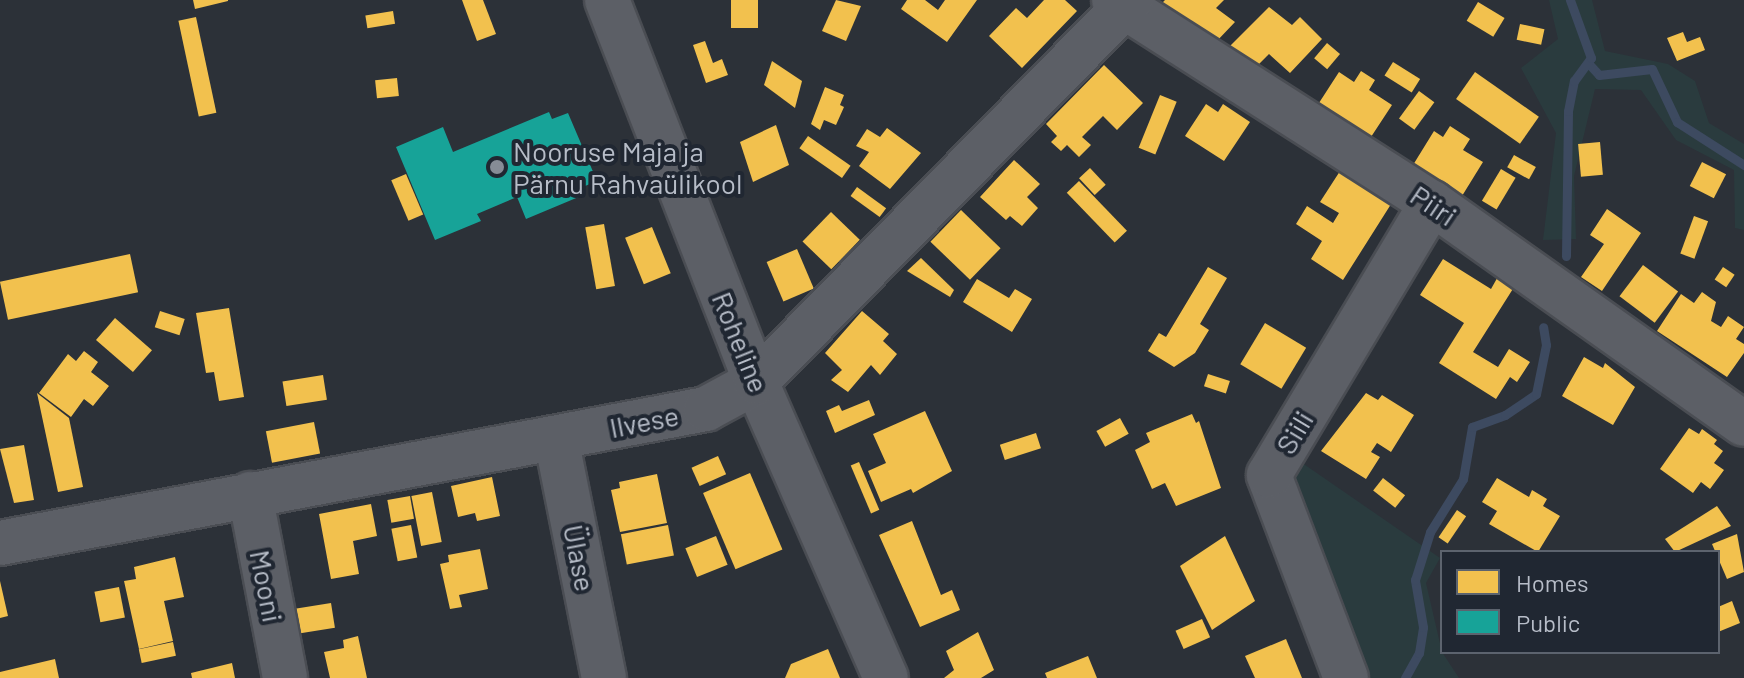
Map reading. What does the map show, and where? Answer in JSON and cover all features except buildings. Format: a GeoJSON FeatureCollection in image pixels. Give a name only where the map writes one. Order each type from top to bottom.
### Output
{"type":"FeatureCollection","features":[{"type":"Feature","properties":{"kind":"street","name":"Roheline"},"geometry":{"type":"LineString","coordinates":[[607,0],[756,382],[886,678]]}},
{"type":"Feature","properties":{"kind":"street","name":"Ilvese"},"geometry":{"type":"LineString","coordinates":[[0,543],[706,409],[756,382],[1124,2]]}},
{"type":"Feature","properties":{"kind":"street","name":"Piiri"},"geometry":{"type":"LineString","coordinates":[[1124,2],[1432,203],[1744,424]]}},
{"type":"Feature","properties":{"kind":"street","name":"Siili"},"geometry":{"type":"LineString","coordinates":[[1346,678],[1269,475],[1432,203]]}},
{"type":"Feature","properties":{"kind":"street","name":"Ülase"},"geometry":{"type":"LineString","coordinates":[[556,438],[604,678]]}},
{"type":"Feature","properties":{"kind":"street","name":"Mooni"},"geometry":{"type":"LineString","coordinates":[[250,494],[285,678]]}},
{"type":"Feature","properties":{"kind":"shaded area"},"geometry":{"type":"Polygon","coordinates":[[[1549,0],[1592,0],[1605,51],[1668,64],[1695,81],[1709,123],[1744,144],[1744,230],[1735,228],[1734,170],[1676,140],[1641,90],[1595,89],[1574,176],[1576,239],[1543,240],[1556,133],[1521,68],[1558,39],[1549,0]]]}},
{"type":"Feature","properties":{"kind":"shaded area"},"geometry":{"type":"Polygon","coordinates":[[[1295,458],[1440,558],[1426,583],[1440,654],[1443,654],[1459,678],[1356,678],[1283,482],[1295,458]]]}},
{"type":"Feature","properties":{"kind":"waterway"},"geometry":{"type":"LineString","coordinates":[[1566,256],[1568,111],[1574,81],[1591,58],[1570,0]]}},
{"type":"Feature","properties":{"kind":"waterway"},"geometry":{"type":"LineString","coordinates":[[1588,63],[1599,75],[1652,69],[1677,122],[1744,165]]}},
{"type":"Feature","properties":{"kind":"waterway"},"geometry":{"type":"LineString","coordinates":[[1405,678],[1419,653],[1423,627],[1415,580],[1430,532],[1463,479],[1472,427],[1505,415],[1536,394],[1546,345],[1543,327]]}},
{"type":"Feature","properties":{"kind":"place","name":"Nooruse Maja ja Pärnu Rahvaülikool"},"geometry":{"type":"Point","coordinates":[497,167]}}]}
